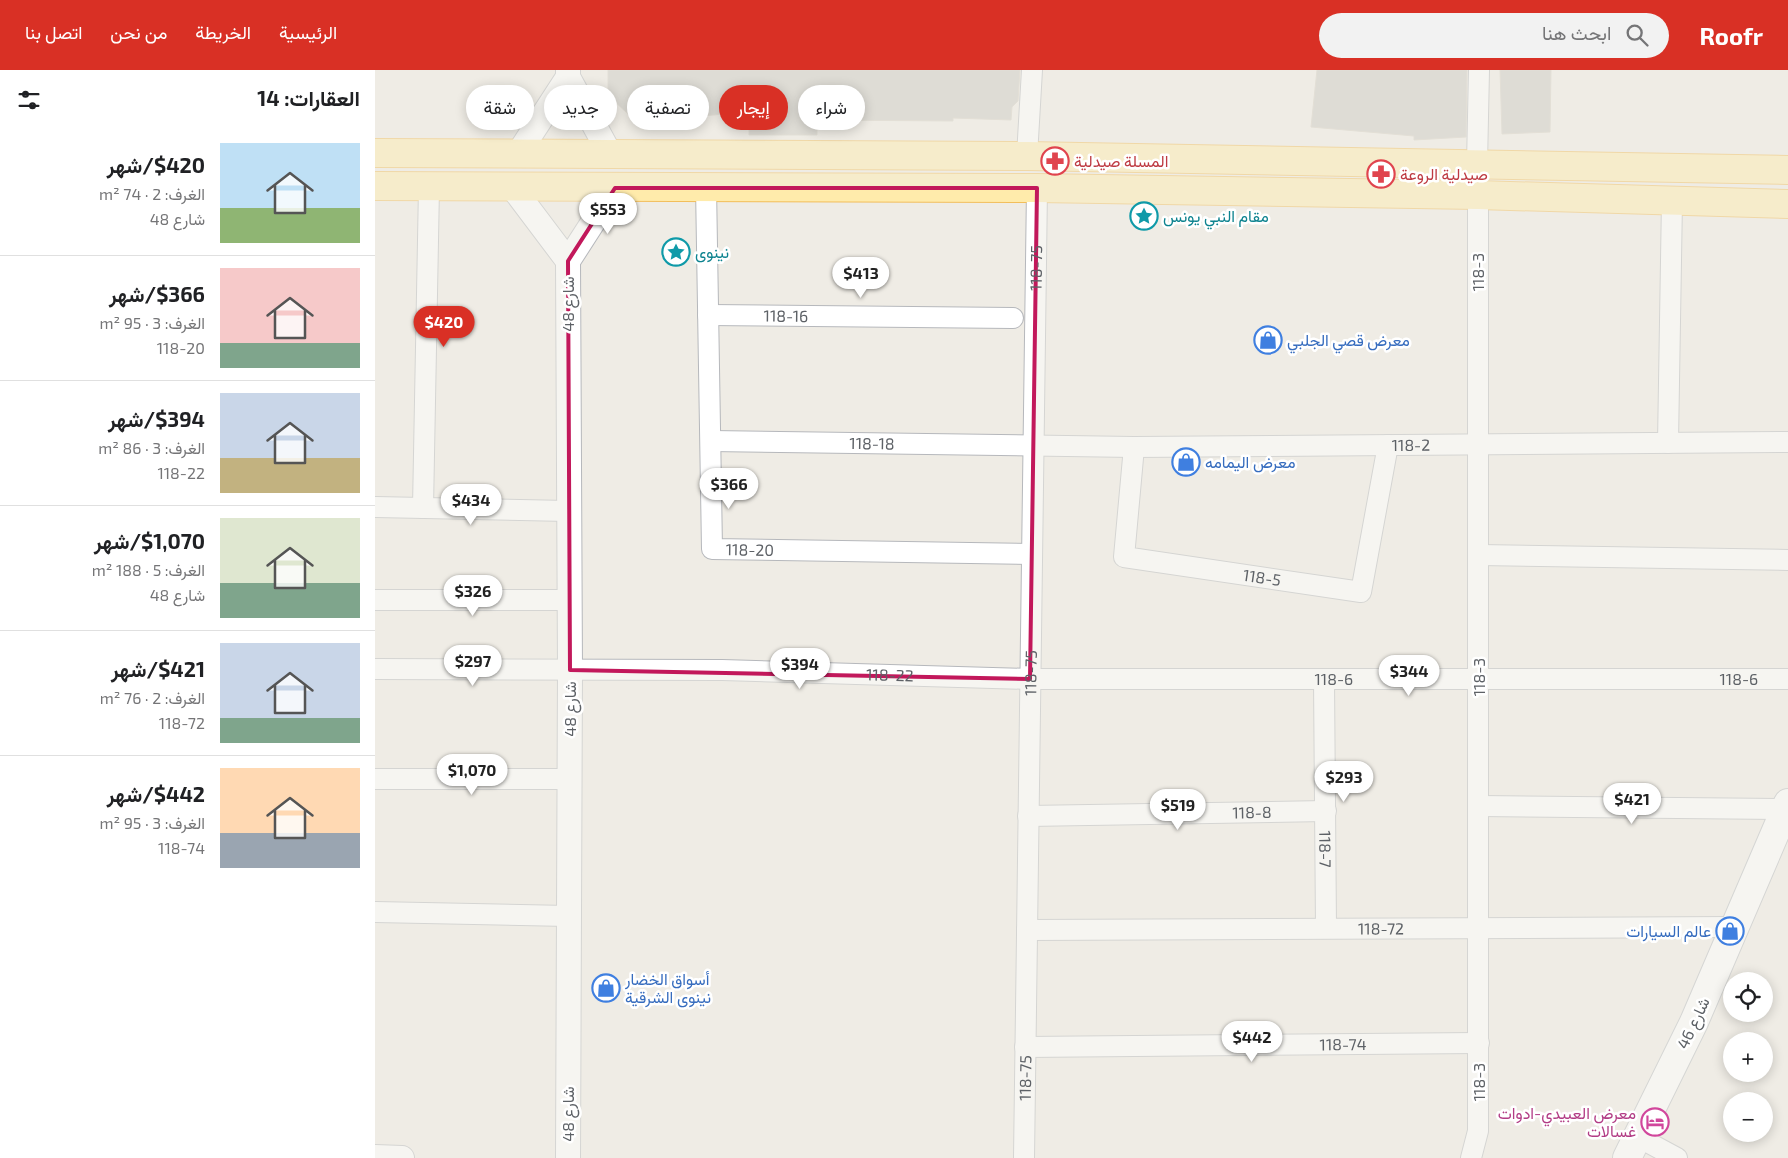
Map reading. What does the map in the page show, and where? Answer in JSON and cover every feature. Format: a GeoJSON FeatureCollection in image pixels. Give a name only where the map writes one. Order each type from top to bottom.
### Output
{"type":"FeatureCollection","features":[{"type":"Feature","properties":{"kind":"main road"},"geometry":{"type":"LineString","coordinates":[[375,153],[1027,156],[1788,170]]}},
{"type":"Feature","properties":{"kind":"main road"},"geometry":{"type":"LineString","coordinates":[[375,186],[513,188],[706,186],[1037,188],[1478,195],[1788,204]]}},
{"type":"Feature","properties":{"kind":"main road","name":"شارع 46"},"geometry":{"type":"LineString","coordinates":[[1633,1147],[1695,1022],[1787,806]]}},
{"type":"Feature","properties":{"kind":"street"},"geometry":{"type":"LineString","coordinates":[[1027,156],[1033,70]]}},
{"type":"Feature","properties":{"kind":"street"},"geometry":{"type":"LineString","coordinates":[[1477,164],[1479,70]]}},
{"type":"Feature","properties":{"kind":"street"},"geometry":{"type":"LineString","coordinates":[[568,73],[610,154]]}},
{"type":"Feature","properties":{"kind":"street"},"geometry":{"type":"LineString","coordinates":[[518,154],[568,73]]}},
{"type":"Feature","properties":{"kind":"street","name":"118-20"},"geometry":{"type":"LineString","coordinates":[[706,186],[712,549],[1032,554]]}},
{"type":"Feature","properties":{"kind":"street"},"geometry":{"type":"LineString","coordinates":[[423,508],[429,187]]}},
{"type":"Feature","properties":{"kind":"street"},"geometry":{"type":"LineString","coordinates":[[513,188],[567,261],[615,188]]}},
{"type":"Feature","properties":{"kind":"street","name":"118-75"},"geometry":{"type":"LineString","coordinates":[[1024,1158],[1037,188]]}},
{"type":"Feature","properties":{"kind":"street","name":"118-3"},"geometry":{"type":"LineString","coordinates":[[1471,1158],[1478,1131],[1480,927],[1478,195]]}},
{"type":"Feature","properties":{"kind":"street"},"geometry":{"type":"LineString","coordinates":[[1668,443],[1672,200]]}},
{"type":"Feature","properties":{"kind":"street","name":"شارع 48"},"geometry":{"type":"LineString","coordinates":[[567,261],[570,670],[568,1158]]}},
{"type":"Feature","properties":{"kind":"street","name":"118-16"},"geometry":{"type":"LineString","coordinates":[[709,315],[1013,318]]}},
{"type":"Feature","properties":{"kind":"street","name":"118-18"},"geometry":{"type":"LineString","coordinates":[[711,441],[1033,446]]}},
{"type":"Feature","properties":{"kind":"street","name":"118-2"},"geometry":{"type":"LineString","coordinates":[[1033,446],[1134,447],[1788,442]]}},
{"type":"Feature","properties":{"kind":"street","name":"118-5"},"geometry":{"type":"LineString","coordinates":[[1134,447],[1124,557],[1361,592],[1388,445]]}},
{"type":"Feature","properties":{"kind":"street"},"geometry":{"type":"LineString","coordinates":[[375,507],[568,511]]}},
{"type":"Feature","properties":{"kind":"street"},"geometry":{"type":"LineString","coordinates":[[1479,555],[1788,560]]}},
{"type":"Feature","properties":{"kind":"street"},"geometry":{"type":"LineString","coordinates":[[375,600],[569,600]]}},
{"type":"Feature","properties":{"kind":"street","name":"118-22"},"geometry":{"type":"LineString","coordinates":[[375,669],[722,670],[1030,679]]}},
{"type":"Feature","properties":{"kind":"street","name":"118-6"},"geometry":{"type":"LineString","coordinates":[[1030,679],[1788,679]]}},
{"type":"Feature","properties":{"kind":"street","name":"118-7"},"geometry":{"type":"LineString","coordinates":[[1324,679],[1326,928]]}},
{"type":"Feature","properties":{"kind":"street"},"geometry":{"type":"LineString","coordinates":[[375,779],[570,779]]}},
{"type":"Feature","properties":{"kind":"street"},"geometry":{"type":"LineString","coordinates":[[1479,806],[1787,806]]}},
{"type":"Feature","properties":{"kind":"street","name":"118-8"},"geometry":{"type":"LineString","coordinates":[[1028,816],[1326,811]]}},
{"type":"Feature","properties":{"kind":"street"},"geometry":{"type":"LineString","coordinates":[[375,912],[568,916]]}},
{"type":"Feature","properties":{"kind":"street","name":"118-72"},"geometry":{"type":"LineString","coordinates":[[1027,930],[1480,927],[1735,928]]}},
{"type":"Feature","properties":{"kind":"street","name":"118-74"},"geometry":{"type":"LineString","coordinates":[[1025,1048],[1479,1043]]}},
{"type":"Feature","properties":{"kind":"street"},"geometry":{"type":"LineString","coordinates":[[1633,1147],[1677,1158]]}},
{"type":"Feature","properties":{"kind":"street"},"geometry":{"type":"LineString","coordinates":[[375,1158],[402,1158]]}},
{"type":"Feature","properties":{"kind":"highlighted area"},"geometry":{"type":"Polygon","coordinates":[[[615,188],[1037,188],[1030,679],[570,670],[568,261],[615,188]]]}},
{"type":"Feature","properties":{"kind":"building"},"geometry":{"type":"Polygon","coordinates":[[[608,70],[1020,70],[1018,101],[1012,107],[1011,120],[953,118],[953,121],[865,120],[865,85],[798,85],[798,130],[817,130],[817,135],[749,135],[749,130],[788,130],[788,85],[719,85],[719,114],[709,115],[709,85],[627,85],[627,113],[617,104],[617,85],[608,85],[608,70]]]}},
{"type":"Feature","properties":{"kind":"building"},"geometry":{"type":"Polygon","coordinates":[[[1317,70],[1467,70],[1466,137],[1414,140],[1414,136],[1311,127],[1317,70]]]}},
{"type":"Feature","properties":{"kind":"building"},"geometry":{"type":"Polygon","coordinates":[[[1500,70],[1551,70],[1550,132],[1502,134],[1500,70]]]}},
{"type":"Feature","properties":{"kind":"place","name":"المسلة صيدلية"},"geometry":{"type":"Point","coordinates":[1055,161]}},
{"type":"Feature","properties":{"kind":"place","name":"صيدلية الروعة"},"geometry":{"type":"Point","coordinates":[1381,174]}},
{"type":"Feature","properties":{"kind":"place","name":"مقام النبي يونس"},"geometry":{"type":"Point","coordinates":[1144,216]}},
{"type":"Feature","properties":{"kind":"place","name":"نينوى"},"geometry":{"type":"Point","coordinates":[676,252]}},
{"type":"Feature","properties":{"kind":"place","name":"معرض قصي الجلبي"},"geometry":{"type":"Point","coordinates":[1268,340]}},
{"type":"Feature","properties":{"kind":"place","name":"معرض اليمامه"},"geometry":{"type":"Point","coordinates":[1186,462]}},
{"type":"Feature","properties":{"kind":"place","name":"عالم السيارات"},"geometry":{"type":"Point","coordinates":[1730,931]}},
{"type":"Feature","properties":{"kind":"place","name":"أسواق الخضار نينوى الشرقية"},"geometry":{"type":"Point","coordinates":[606,988]}},
{"type":"Feature","properties":{"kind":"place","name":"معرض العبيدي-ادوات غسالات"},"geometry":{"type":"Point","coordinates":[1655,1122]}}]}
